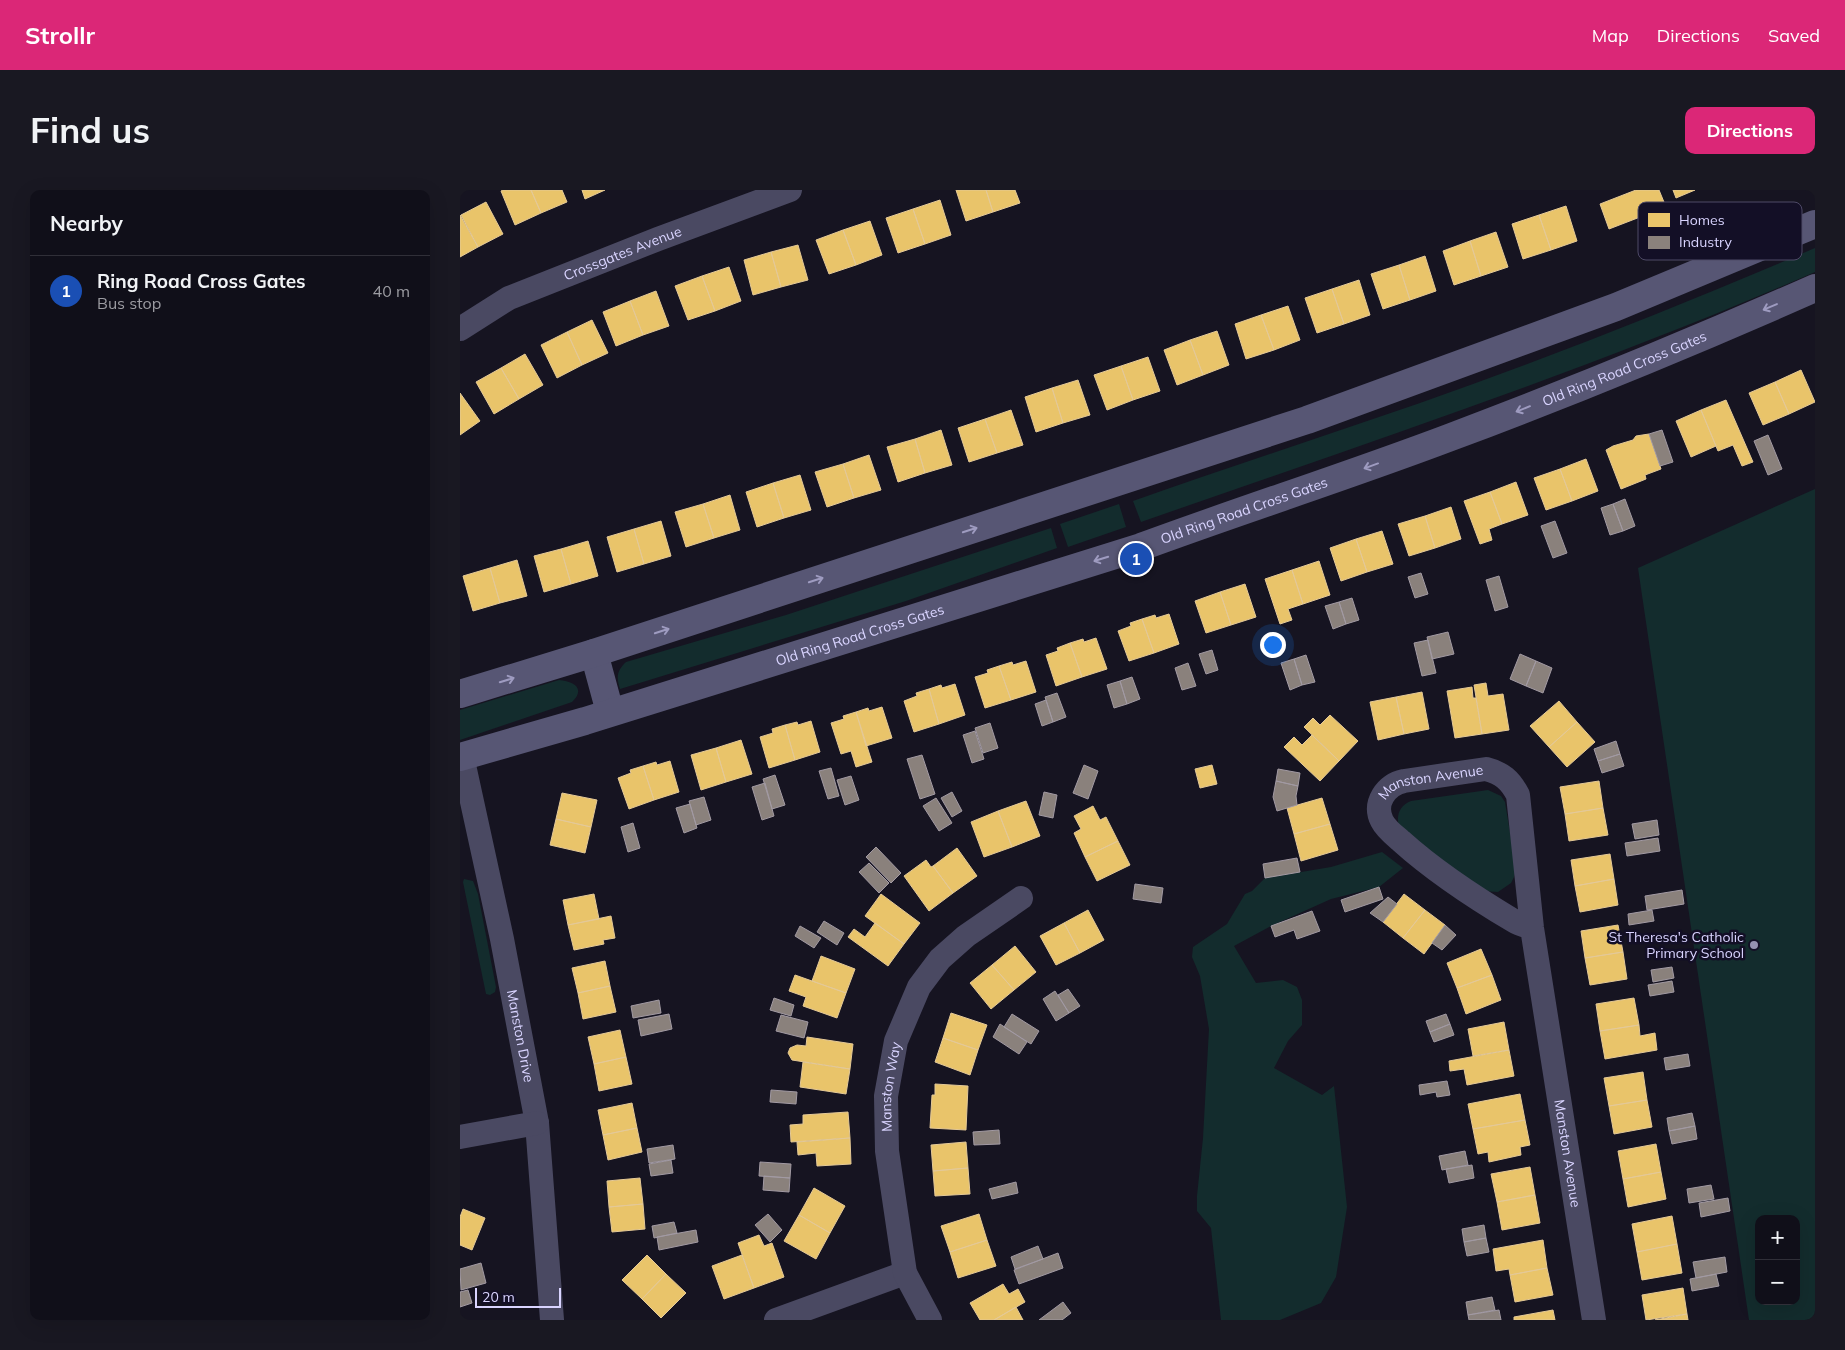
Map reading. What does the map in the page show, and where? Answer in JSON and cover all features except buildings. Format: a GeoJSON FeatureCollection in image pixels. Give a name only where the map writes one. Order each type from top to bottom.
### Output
{"type":"FeatureCollection","features":[{"type":"Feature","properties":{"kind":"main road"},"geometry":{"type":"LineString","coordinates":[[1802,229],[1815,224]]}},
{"type":"Feature","properties":{"kind":"main road"},"geometry":{"type":"LineString","coordinates":[[460,694],[594,653],[1307,420],[1616,307],[1729,260]]}},
{"type":"Feature","properties":{"kind":"main road","name":"Old Ring Road Cross Gates"},"geometry":{"type":"LineString","coordinates":[[461,756],[610,712],[1131,550],[1214,522],[1460,434],[1664,353],[1815,288]]}},
{"type":"Feature","properties":{"kind":"main road"},"geometry":{"type":"LineString","coordinates":[[594,653],[610,712]]}},
{"type":"Feature","properties":{"kind":"street","name":"Crossgates Avenue"},"geometry":{"type":"LineString","coordinates":[[460,329],[509,298],[658,239],[790,190]]}},
{"type":"Feature","properties":{"kind":"street","name":"Manston Drive"},"geometry":{"type":"LineString","coordinates":[[461,756],[502,939],[537,1123],[552,1320]]}},
{"type":"Feature","properties":{"kind":"street","name":"Manston Avenue"},"geometry":{"type":"LineString","coordinates":[[1532,928],[1516,922],[1465,889],[1412,850],[1388,829],[1382,822],[1379,813],[1382,795],[1388,788],[1404,781],[1486,769],[1506,777],[1518,795],[1532,928],[1594,1320]]}},
{"type":"Feature","properties":{"kind":"street","name":"Manston Way"},"geometry":{"type":"LineString","coordinates":[[930,1320],[905,1273],[887,1151],[886,1096],[896,1041],[919,987],[940,959],[966,936],[1021,898]]}},
{"type":"Feature","properties":{"kind":"street"},"geometry":{"type":"LineString","coordinates":[[460,1137],[537,1123]]}},
{"type":"Feature","properties":{"kind":"street"},"geometry":{"type":"LineString","coordinates":[[776,1320],[905,1273]]}},
{"type":"Feature","properties":{"kind":"green space"},"geometry":{"type":"Polygon","coordinates":[[[1815,248],[1815,272],[1732,307],[1480,403],[1141,522],[1133,501],[1520,367],[1786,260],[1802,260],[1802,253],[1815,248]]]}},
{"type":"Feature","properties":{"kind":"green space","name":"St Theresa's Catholic Primary School"},"geometry":{"type":"Polygon","coordinates":[[[1815,489],[1815,1320],[1749,1320],[1638,568],[1815,489]]]}},
{"type":"Feature","properties":{"kind":"green space"},"geometry":{"type":"Polygon","coordinates":[[[1119,504],[1126,527],[1068,547],[1060,524],[1119,504]]]}},
{"type":"Feature","properties":{"kind":"green space"},"geometry":{"type":"Polygon","coordinates":[[[1051,528],[1057,548],[906,601],[620,689],[618,674],[626,662],[786,615],[1051,528]]]}},
{"type":"Feature","properties":{"kind":"green space"},"geometry":{"type":"Polygon","coordinates":[[[559,680],[576,686],[578,693],[572,702],[460,740],[460,710],[559,680]]]}},
{"type":"Feature","properties":{"kind":"green space"},"geometry":{"type":"Polygon","coordinates":[[[1488,790],[1501,796],[1505,802],[1516,869],[1511,883],[1498,892],[1483,891],[1399,828],[1398,823],[1398,815],[1401,808],[1411,801],[1488,790]]]}},
{"type":"Feature","properties":{"kind":"green space"},"geometry":{"type":"Polygon","coordinates":[[[1382,852],[1403,868],[1379,887],[1331,899],[1271,926],[1234,946],[1256,983],[1283,980],[1297,987],[1302,1000],[1302,1025],[1288,1041],[1274,1068],[1322,1095],[1334,1086],[1347,1207],[1336,1277],[1321,1303],[1280,1320],[1221,1320],[1211,1228],[1197,1211],[1209,1029],[1200,976],[1192,957],[1193,947],[1227,924],[1245,894],[1252,891],[1265,878],[1331,867],[1382,852]]]}},
{"type":"Feature","properties":{"kind":"green space"},"geometry":{"type":"Polygon","coordinates":[[[464,879],[473,881],[478,894],[496,987],[495,992],[490,995],[486,994],[463,882],[464,879]]]}},
{"type":"Feature","properties":{"kind":"place","name":"Ring Road Cross Gates"},"geometry":{"type":"Point","coordinates":[1136,559]}},
{"type":"Feature","properties":{"kind":"place","name":"St Theresa's Catholic Primary School"},"geometry":{"type":"Point","coordinates":[1754,945]}}]}
